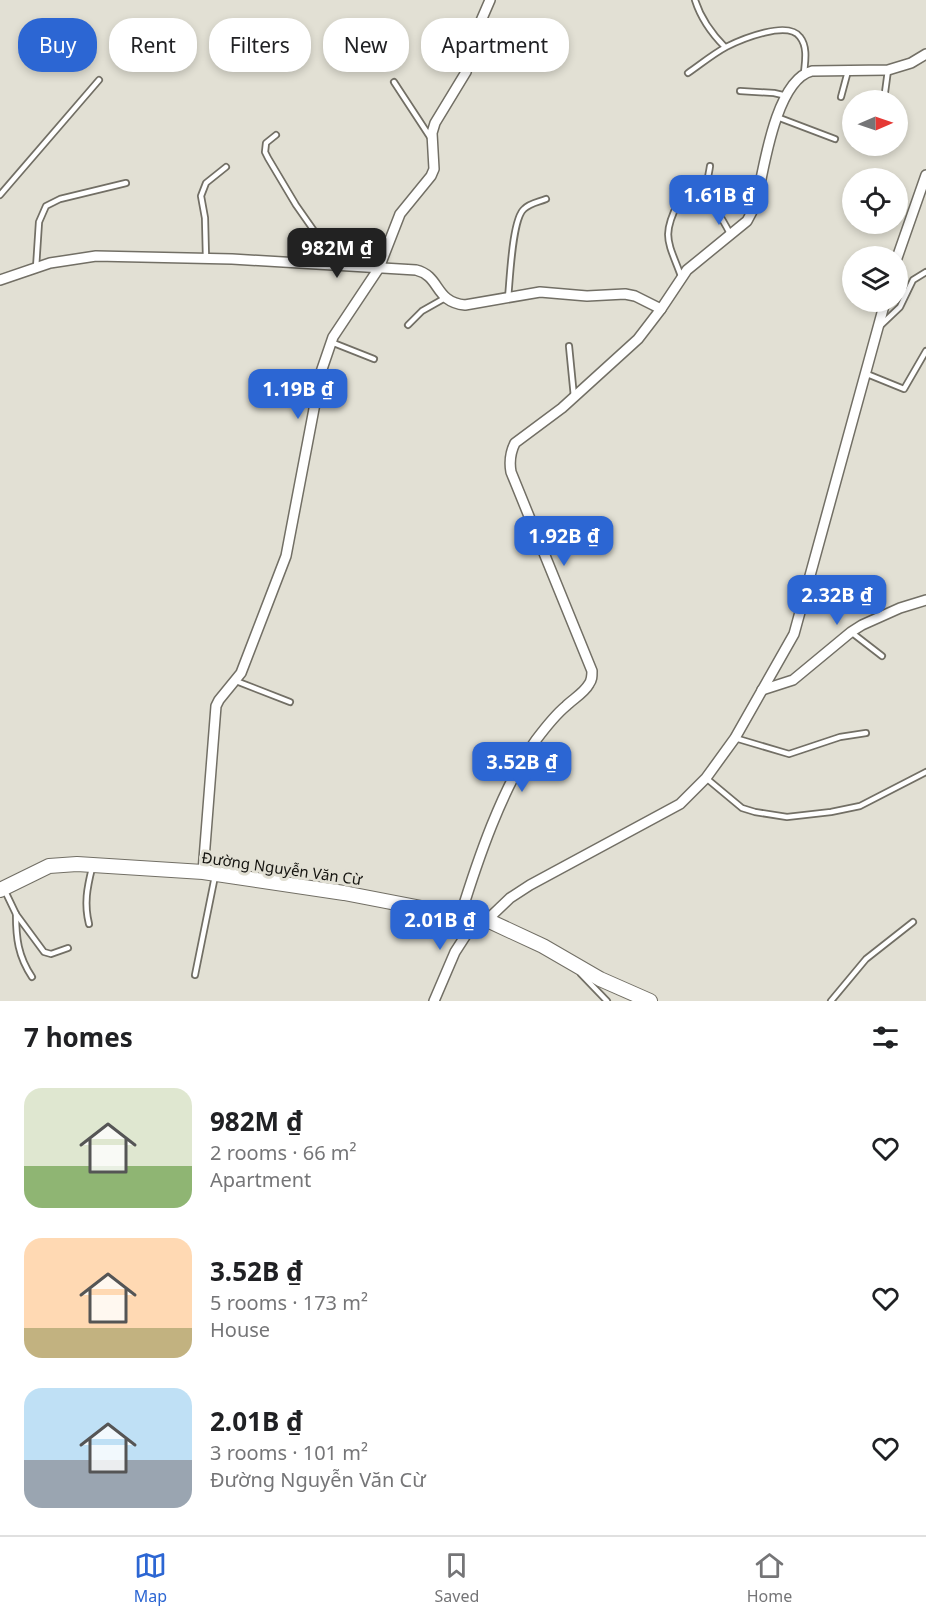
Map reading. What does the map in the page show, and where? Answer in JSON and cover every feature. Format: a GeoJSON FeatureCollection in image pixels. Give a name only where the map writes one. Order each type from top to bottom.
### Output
{"type":"FeatureCollection","features":[{"type":"Feature","properties":{"kind":"street"},"geometry":{"type":"LineString","coordinates":[[209,873],[216,706],[236,681],[286,556],[321,372],[331,342],[379,268],[400,213],[431,176],[434,169],[432,133],[435,123],[466,72],[477,30],[490,0]]}},
{"type":"Feature","properties":{"kind":"street"},"geometry":{"type":"LineString","coordinates":[[460,916],[471,879],[497,813],[516,773],[547,725],[588,687],[592,680],[592,672],[511,472],[509,461],[515,443],[574,397],[638,339],[661,309],[681,277],[693,264],[747,221],[756,204],[771,128],[787,96],[804,73],[888,70],[911,63],[926,54]]}},
{"type":"Feature","properties":{"kind":"street"},"geometry":{"type":"LineString","coordinates":[[901,246],[926,176]]}},
{"type":"Feature","properties":{"kind":"street"},"geometry":{"type":"LineString","coordinates":[[0,280],[70,258],[96,256],[206,258],[423,272],[429,276],[449,302],[465,304],[540,292],[586,296],[625,294],[661,309]]}},
{"type":"Feature","properties":{"kind":"street"},"geometry":{"type":"LineString","coordinates":[[435,1001],[455,952],[481,920],[530,885],[680,804],[706,778],[735,738],[789,643],[797,624],[882,312]]}},
{"type":"Feature","properties":{"kind":"street"},"geometry":{"type":"LineString","coordinates":[[762,690],[793,680],[851,632],[900,608],[926,600]]}},
{"type":"Feature","properties":{"kind":"street","name":"Đường Nguyễn Văn Cừ"},"geometry":{"type":"LineString","coordinates":[[2,889],[49,866],[60,864],[209,873],[344,893],[481,920],[567,959],[600,979],[650,1001]]}},
{"type":"Feature","properties":{"kind":"lane"},"geometry":{"type":"LineString","coordinates":[[695,0],[703,21],[712,35],[725,47]]}},
{"type":"Feature","properties":{"kind":"lane"},"geometry":{"type":"LineString","coordinates":[[688,73],[725,47],[750,36],[790,30],[799,35],[803,41],[806,60],[804,73]]}},
{"type":"Feature","properties":{"kind":"lane"},"geometry":{"type":"LineString","coordinates":[[885,90],[888,70]]}},
{"type":"Feature","properties":{"kind":"lane"},"geometry":{"type":"LineString","coordinates":[[841,97],[848,71]]}},
{"type":"Feature","properties":{"kind":"lane"},"geometry":{"type":"LineString","coordinates":[[0,195],[99,80]]}},
{"type":"Feature","properties":{"kind":"lane"},"geometry":{"type":"LineString","coordinates":[[394,82],[432,141]]}},
{"type":"Feature","properties":{"kind":"lane"},"geometry":{"type":"LineString","coordinates":[[740,91],[787,96]]}},
{"type":"Feature","properties":{"kind":"lane"},"geometry":{"type":"LineString","coordinates":[[777,117],[835,139]]}},
{"type":"Feature","properties":{"kind":"lane"},"geometry":{"type":"LineString","coordinates":[[276,135],[266,143],[265,152],[296,205],[339,266]]}},
{"type":"Feature","properties":{"kind":"lane"},"geometry":{"type":"LineString","coordinates":[[710,166],[706,189],[730,234]]}},
{"type":"Feature","properties":{"kind":"lane"},"geometry":{"type":"LineString","coordinates":[[206,258],[206,228],[201,196],[206,183],[226,167]]}},
{"type":"Feature","properties":{"kind":"lane"},"geometry":{"type":"LineString","coordinates":[[36,268],[39,222],[46,206],[60,199],[126,183]]}},
{"type":"Feature","properties":{"kind":"lane"},"geometry":{"type":"LineString","coordinates":[[674,189],[678,201],[667,234],[681,277]]}},
{"type":"Feature","properties":{"kind":"lane"},"geometry":{"type":"LineString","coordinates":[[508,298],[519,215],[529,205],[546,199]]}},
{"type":"Feature","properties":{"kind":"lane"},"geometry":{"type":"LineString","coordinates":[[878,328],[900,307],[913,280],[926,272]]}},
{"type":"Feature","properties":{"kind":"lane"},"geometry":{"type":"LineString","coordinates":[[408,325],[422,311],[445,298]]}},
{"type":"Feature","properties":{"kind":"lane"},"geometry":{"type":"LineString","coordinates":[[331,342],[374,359]]}},
{"type":"Feature","properties":{"kind":"lane"},"geometry":{"type":"LineString","coordinates":[[570,346],[574,397]]}},
{"type":"Feature","properties":{"kind":"lane"},"geometry":{"type":"LineString","coordinates":[[865,373],[904,389],[926,351]]}},
{"type":"Feature","properties":{"kind":"lane"},"geometry":{"type":"LineString","coordinates":[[851,632],[882,656]]}},
{"type":"Feature","properties":{"kind":"lane"},"geometry":{"type":"LineString","coordinates":[[236,681],[290,702]]}},
{"type":"Feature","properties":{"kind":"lane"},"geometry":{"type":"LineString","coordinates":[[735,738],[789,754],[840,737],[866,733]]}},
{"type":"Feature","properties":{"kind":"lane"},"geometry":{"type":"LineString","coordinates":[[706,778],[742,807],[755,812],[787,817],[831,813],[860,806],[926,772]]}},
{"type":"Feature","properties":{"kind":"lane"},"geometry":{"type":"LineString","coordinates":[[89,924],[86,896],[93,865]]}},
{"type":"Feature","properties":{"kind":"lane"},"geometry":{"type":"LineString","coordinates":[[195,975],[209,873]]}},
{"type":"Feature","properties":{"kind":"lane"},"geometry":{"type":"LineString","coordinates":[[2,889],[16,914],[44,952],[51,954],[68,948]]}},
{"type":"Feature","properties":{"kind":"lane"},"geometry":{"type":"LineString","coordinates":[[16,914],[17,944],[25,966],[32,977]]}},
{"type":"Feature","properties":{"kind":"lane"},"geometry":{"type":"LineString","coordinates":[[831,1001],[866,959],[914,922]]}},
{"type":"Feature","properties":{"kind":"lane"},"geometry":{"type":"LineString","coordinates":[[567,959],[607,1001]]}}]}
